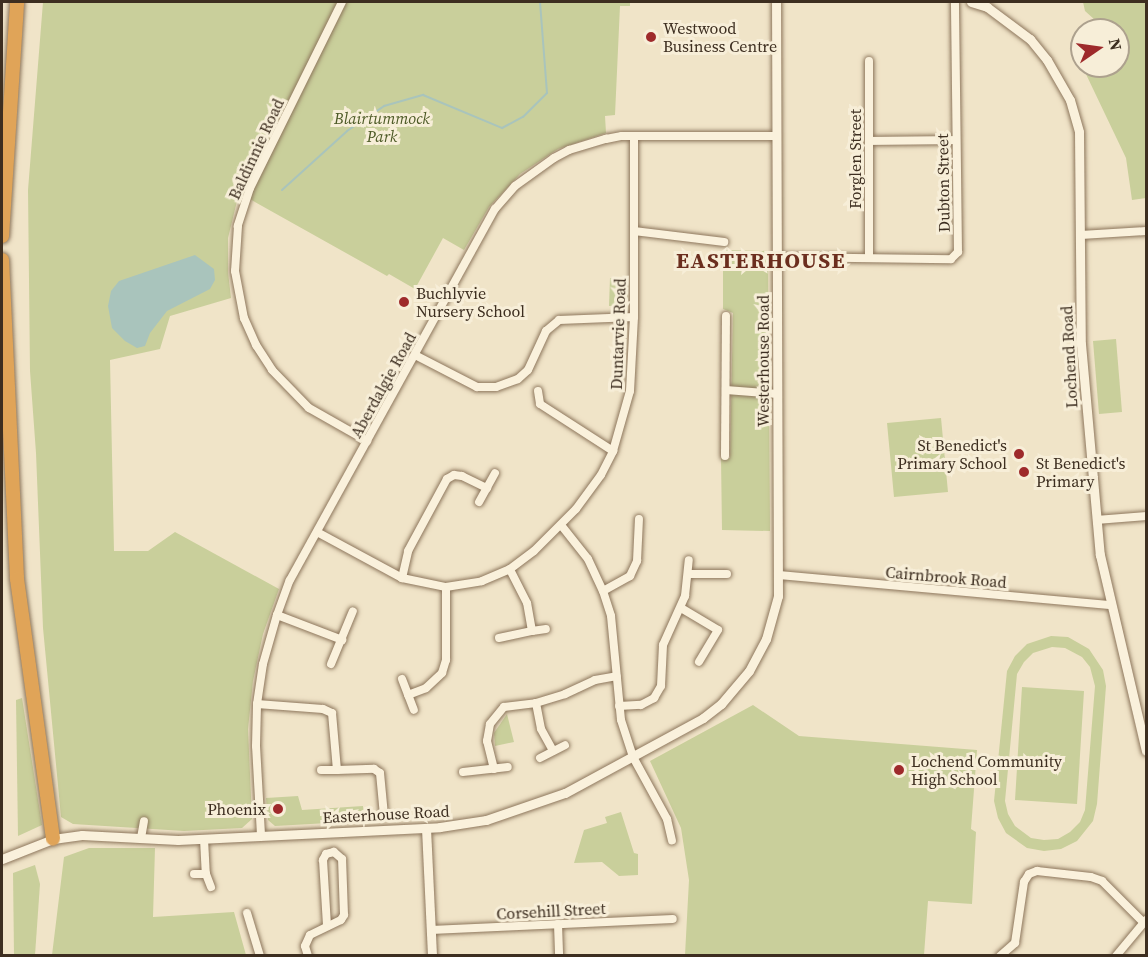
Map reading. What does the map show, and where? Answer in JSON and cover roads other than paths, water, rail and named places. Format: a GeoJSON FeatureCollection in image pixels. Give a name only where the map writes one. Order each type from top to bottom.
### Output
{"type":"FeatureCollection","features":[{"type":"Feature","properties":{"kind":"highway"},"geometry":{"type":"LineString","coordinates":[[2,236],[17,2]]}},
{"type":"Feature","properties":{"kind":"highway"},"geometry":{"type":"LineString","coordinates":[[2,260],[17,579],[53,839]]}},
{"type":"Feature","properties":{"kind":"street","name":"Baldinnie Road"},"geometry":{"type":"LineString","coordinates":[[342,2],[250,188],[238,226],[236,271],[240,303],[247,326],[272,370],[309,408],[367,441]]}},
{"type":"Feature","properties":{"kind":"street","name":"Westerhouse Road"},"geometry":{"type":"LineString","coordinates":[[721,704],[749,671],[766,639],[778,596],[776,2]]}},
{"type":"Feature","properties":{"kind":"street","name":"Dubton Street"},"geometry":{"type":"LineString","coordinates":[[777,257],[951,259],[958,252],[956,2]]}},
{"type":"Feature","properties":{"kind":"street","name":"Lochend Road"},"geometry":{"type":"LineString","coordinates":[[971,2],[987,7],[1030,39],[1047,60],[1070,100],[1078,132],[1081,345],[1100,555],[1146,751]]}},
{"type":"Feature","properties":{"kind":"street","name":"Forglen Street"},"geometry":{"type":"LineString","coordinates":[[869,61],[869,258]]}},
{"type":"Feature","properties":{"kind":"street","name":"Aberdalgie Road"},"geometry":{"type":"LineString","coordinates":[[261,836],[256,746],[257,704],[263,664],[277,615],[290,580],[490,218],[515,186],[531,172],[569,150],[606,139],[634,136],[776,136]]}},
{"type":"Feature","properties":{"kind":"street","name":"Duntarvie Road"},"geometry":{"type":"LineString","coordinates":[[316,532],[402,578],[446,587],[482,581],[510,569],[561,525],[601,475],[613,451],[630,391],[634,317],[634,136]]}},
{"type":"Feature","properties":{"kind":"street"},"geometry":{"type":"LineString","coordinates":[[869,141],[956,140]]}},
{"type":"Feature","properties":{"kind":"street"},"geometry":{"type":"LineString","coordinates":[[634,231],[724,242]]}},
{"type":"Feature","properties":{"kind":"street"},"geometry":{"type":"LineString","coordinates":[[1081,235],[1146,231]]}},
{"type":"Feature","properties":{"kind":"street"},"geometry":{"type":"LineString","coordinates":[[725,456],[726,316]]}},
{"type":"Feature","properties":{"kind":"street"},"geometry":{"type":"LineString","coordinates":[[415,355],[470,385],[496,387],[518,379],[528,370],[546,331],[559,320],[634,317]]}},
{"type":"Feature","properties":{"kind":"street"},"geometry":{"type":"LineString","coordinates":[[726,390],[778,394]]}},
{"type":"Feature","properties":{"kind":"street"},"geometry":{"type":"LineString","coordinates":[[538,391],[540,404],[613,451]]}},
{"type":"Feature","properties":{"kind":"street"},"geometry":{"type":"LineString","coordinates":[[479,502],[495,473]]}},
{"type":"Feature","properties":{"kind":"street"},"geometry":{"type":"LineString","coordinates":[[402,578],[408,551],[447,479],[454,475],[462,476],[487,488]]}},
{"type":"Feature","properties":{"kind":"street"},"geometry":{"type":"LineString","coordinates":[[1097,520],[1146,516]]}},
{"type":"Feature","properties":{"kind":"street"},"geometry":{"type":"LineString","coordinates":[[603,591],[630,576],[637,561],[639,519]]}},
{"type":"Feature","properties":{"kind":"street"},"geometry":{"type":"LineString","coordinates":[[561,525],[588,559],[603,591],[611,616],[619,706],[633,756],[667,819],[672,840]]}},
{"type":"Feature","properties":{"kind":"street"},"geometry":{"type":"LineString","coordinates":[[619,706],[641,705],[654,698],[661,686],[663,645],[681,608],[689,574],[688,560]]}},
{"type":"Feature","properties":{"kind":"street"},"geometry":{"type":"LineString","coordinates":[[510,569],[527,603],[532,631]]}},
{"type":"Feature","properties":{"kind":"street"},"geometry":{"type":"LineString","coordinates":[[689,574],[727,574]]}},
{"type":"Feature","properties":{"kind":"street","name":"Cairnbrook Road"},"geometry":{"type":"LineString","coordinates":[[779,575],[1111,605]]}},
{"type":"Feature","properties":{"kind":"street"},"geometry":{"type":"LineString","coordinates":[[408,695],[426,688],[442,673],[446,660],[446,587]]}},
{"type":"Feature","properties":{"kind":"street"},"geometry":{"type":"LineString","coordinates":[[681,608],[718,630],[699,662]]}},
{"type":"Feature","properties":{"kind":"street"},"geometry":{"type":"LineString","coordinates":[[331,664],[353,611]]}},
{"type":"Feature","properties":{"kind":"street"},"geometry":{"type":"LineString","coordinates":[[277,615],[342,640]]}},
{"type":"Feature","properties":{"kind":"street"},"geometry":{"type":"LineString","coordinates":[[499,638],[546,629]]}},
{"type":"Feature","properties":{"kind":"street"},"geometry":{"type":"LineString","coordinates":[[494,769],[487,741],[490,724],[504,707],[536,703],[565,694],[595,680],[617,676]]}},
{"type":"Feature","properties":{"kind":"street"},"geometry":{"type":"LineString","coordinates":[[402,679],[414,710]]}},
{"type":"Feature","properties":{"kind":"street"},"geometry":{"type":"LineString","coordinates":[[536,703],[541,729],[553,751]]}},
{"type":"Feature","properties":{"kind":"street"},"geometry":{"type":"LineString","coordinates":[[257,704],[323,709],[332,713],[337,770]]}},
{"type":"Feature","properties":{"kind":"street","name":"Easterhouse Road"},"geometry":{"type":"LineString","coordinates":[[2,859],[53,839],[82,835],[204,839],[426,828],[483,820],[565,793],[703,718],[721,704]]}},
{"type":"Feature","properties":{"kind":"street"},"geometry":{"type":"LineString","coordinates":[[540,758],[565,745]]}},
{"type":"Feature","properties":{"kind":"street"},"geometry":{"type":"LineString","coordinates":[[463,772],[508,767]]}},
{"type":"Feature","properties":{"kind":"street"},"geometry":{"type":"LineString","coordinates":[[321,770],[374,769],[380,773],[384,815]]}},
{"type":"Feature","properties":{"kind":"street"},"geometry":{"type":"LineString","coordinates":[[141,838],[144,820]]}},
{"type":"Feature","properties":{"kind":"street"},"geometry":{"type":"LineString","coordinates":[[426,828],[432,956]]}},
{"type":"Feature","properties":{"kind":"street"},"geometry":{"type":"LineString","coordinates":[[204,839],[206,874],[211,887]]}},
{"type":"Feature","properties":{"kind":"street"},"geometry":{"type":"LineString","coordinates":[[308,956],[305,946],[308,938],[341,920],[344,915],[342,859],[337,852],[330,852],[323,860],[327,926]]}},
{"type":"Feature","properties":{"kind":"street"},"geometry":{"type":"LineString","coordinates":[[1000,956],[1015,943],[1024,882],[1029,874],[1037,871],[1091,877],[1102,881],[1145,921],[1116,956]]}},
{"type":"Feature","properties":{"kind":"street"},"geometry":{"type":"LineString","coordinates":[[194,874],[206,874]]}},
{"type":"Feature","properties":{"kind":"street"},"geometry":{"type":"LineString","coordinates":[[247,913],[260,956]]}},
{"type":"Feature","properties":{"kind":"street","name":"Corsehill Street"},"geometry":{"type":"LineString","coordinates":[[431,930],[673,920]]}},
{"type":"Feature","properties":{"kind":"street"},"geometry":{"type":"LineString","coordinates":[[558,924],[559,956]]}},
{"type":"Feature","properties":{"kind":"water"},"geometry":{"type":"Polygon","coordinates":[[[195,255],[214,269],[215,280],[210,289],[167,311],[150,333],[145,346],[137,348],[125,341],[112,328],[108,306],[111,291],[119,281],[195,255]]]}},
{"type":"Feature","properties":{"kind":"waterway"},"geometry":{"type":"LineString","coordinates":[[282,190],[347,131],[384,106],[423,95],[502,128],[523,117],[547,93],[540,2]]}},
{"type":"Feature","properties":{"kind":"place","name":"Westwood Business Centre"},"geometry":{"type":"Point","coordinates":[651,37]}},
{"type":"Feature","properties":{"kind":"place","name":"Buchlyvie Nursery School"},"geometry":{"type":"Point","coordinates":[404,302]}},
{"type":"Feature","properties":{"kind":"place","name":"St Benedict's Primary School"},"geometry":{"type":"Point","coordinates":[1019,454]}},
{"type":"Feature","properties":{"kind":"place","name":"St Benedict's Primary"},"geometry":{"type":"Point","coordinates":[1024,472]}},
{"type":"Feature","properties":{"kind":"place","name":"Lochend Community High School"},"geometry":{"type":"Point","coordinates":[899,770]}},
{"type":"Feature","properties":{"kind":"place","name":"Phoenix"},"geometry":{"type":"Point","coordinates":[278,809]}},
{"type":"Feature","properties":{"kind":"district","name":"EASTERHOUSE"},"geometry":{"type":"Point","coordinates":[761,261]}},
{"type":"Feature","properties":{"kind":"park label","name":"Blairtummock Park"},"geometry":{"type":"Point","coordinates":[382,127]}}]}
